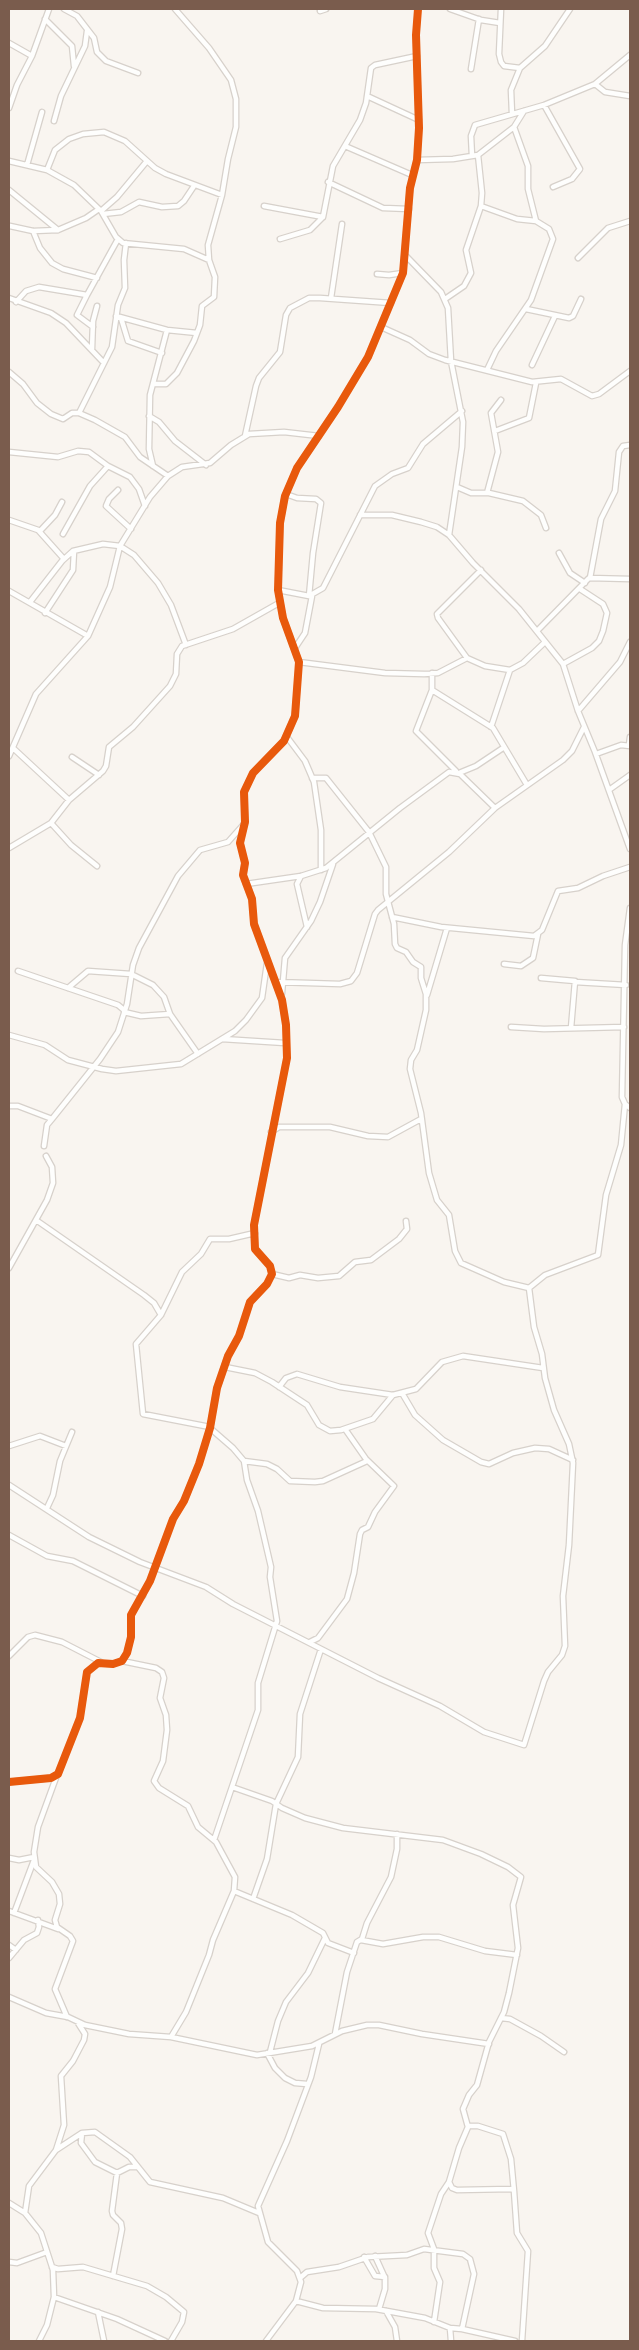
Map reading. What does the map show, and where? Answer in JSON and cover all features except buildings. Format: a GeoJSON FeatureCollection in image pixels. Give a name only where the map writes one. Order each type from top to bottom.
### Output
{"type":"FeatureCollection","features":[{"type":"Feature","properties":{"kind":"street"},"geometry":{"type":"LineString","coordinates":[[9,108],[17,85],[32,56],[49,9]]}},
{"type":"Feature","properties":{"kind":"street"},"geometry":{"type":"LineString","coordinates":[[64,9],[75,14],[94,38],[97,52],[106,61],[138,73]]}},
{"type":"Feature","properties":{"kind":"street"},"geometry":{"type":"LineString","coordinates":[[153,384],[166,384],[177,373],[197,333],[200,312],[206,301],[214,297],[215,277],[209,260],[208,245],[222,195],[236,128],[236,99],[231,80],[220,62],[175,9]]}},
{"type":"Feature","properties":{"kind":"street"},"geometry":{"type":"LineString","coordinates":[[320,11],[326,9]]}},
{"type":"Feature","properties":{"kind":"street"},"geometry":{"type":"LineString","coordinates":[[282,1000],[254,924],[252,899],[243,875],[245,863],[240,843],[245,822],[244,802],[247,783],[252,773],[287,737],[294,716],[300,662],[280,603],[278,590],[280,523],[286,494],[297,468],[368,356],[403,273],[419,120],[418,9]]}},
{"type":"Feature","properties":{"kind":"street"},"geometry":{"type":"LineString","coordinates":[[450,9],[479,19],[500,23]]}},
{"type":"Feature","properties":{"kind":"street"},"geometry":{"type":"LineString","coordinates":[[501,9],[499,54],[501,62],[504,66],[520,68]]}},
{"type":"Feature","properties":{"kind":"street"},"geometry":{"type":"LineString","coordinates":[[512,114],[511,90],[520,68],[545,46],[570,9]]}},
{"type":"Feature","properties":{"kind":"street"},"geometry":{"type":"LineString","coordinates":[[45,19],[72,46],[73,69]]}},
{"type":"Feature","properties":{"kind":"street"},"geometry":{"type":"LineString","coordinates":[[471,69],[472,50],[479,19]]}},
{"type":"Feature","properties":{"kind":"street"},"geometry":{"type":"LineString","coordinates":[[54,121],[61,96],[85,46],[87,31]]}},
{"type":"Feature","properties":{"kind":"street"},"geometry":{"type":"LineString","coordinates":[[9,43],[32,56]]}},
{"type":"Feature","properties":{"kind":"street"},"geometry":{"type":"LineString","coordinates":[[472,156],[471,136],[475,125],[544,105],[595,84],[630,55]]}},
{"type":"Feature","properties":{"kind":"street"},"geometry":{"type":"LineString","coordinates":[[280,239],[310,230],[323,217],[328,182],[334,166],[360,120],[367,96],[372,66],[417,56]]}},
{"type":"Feature","properties":{"kind":"street"},"geometry":{"type":"LineString","coordinates":[[595,84],[604,92],[630,96]]}},
{"type":"Feature","properties":{"kind":"street"},"geometry":{"type":"LineString","coordinates":[[367,96],[419,120]]}},
{"type":"Feature","properties":{"kind":"street"},"geometry":{"type":"LineString","coordinates":[[544,105],[580,169],[572,180],[553,187]]}},
{"type":"Feature","properties":{"kind":"street"},"geometry":{"type":"LineString","coordinates":[[416,160],[478,155],[514,128],[524,111]]}},
{"type":"Feature","properties":{"kind":"street"},"geometry":{"type":"LineString","coordinates":[[27,165],[33,138],[42,112]]}},
{"type":"Feature","properties":{"kind":"street"},"geometry":{"type":"LineString","coordinates":[[514,128],[528,166],[528,189],[536,221]]}},
{"type":"Feature","properties":{"kind":"street"},"geometry":{"type":"LineString","coordinates":[[47,170],[59,146],[69,139],[95,132],[104,132],[123,140],[147,162],[166,174],[222,195]]}},
{"type":"Feature","properties":{"kind":"street"},"geometry":{"type":"LineString","coordinates":[[345,146],[412,175]]}},
{"type":"Feature","properties":{"kind":"street"},"geometry":{"type":"LineString","coordinates":[[445,299],[464,286],[469,280],[470,273],[466,250],[481,206],[482,193],[478,155]]}},
{"type":"Feature","properties":{"kind":"street"},"geometry":{"type":"LineString","coordinates":[[9,161],[47,170],[74,185],[101,211],[118,239],[126,244],[184,249],[209,260]]}},
{"type":"Feature","properties":{"kind":"street"},"geometry":{"type":"LineString","coordinates":[[10,226],[33,231],[58,230],[101,211],[117,197],[147,162]]}},
{"type":"Feature","properties":{"kind":"street"},"geometry":{"type":"LineString","coordinates":[[328,182],[383,208],[409,209]]}},
{"type":"Feature","properties":{"kind":"street"},"geometry":{"type":"LineString","coordinates":[[101,211],[121,212],[139,202],[162,207],[178,206],[184,202],[194,186]]}},
{"type":"Feature","properties":{"kind":"street"},"geometry":{"type":"LineString","coordinates":[[9,190],[58,230]]}},
{"type":"Feature","properties":{"kind":"street"},"geometry":{"type":"LineString","coordinates":[[264,206],[323,217]]}},
{"type":"Feature","properties":{"kind":"street"},"geometry":{"type":"LineString","coordinates":[[481,206],[516,219],[536,221],[549,229],[554,239],[531,300],[496,351],[486,370]]}},
{"type":"Feature","properties":{"kind":"street"},"geometry":{"type":"LineString","coordinates":[[578,258],[608,228],[630,221]]}},
{"type":"Feature","properties":{"kind":"street"},"geometry":{"type":"LineString","coordinates":[[331,298],[342,224]]}},
{"type":"Feature","properties":{"kind":"street"},"geometry":{"type":"LineString","coordinates":[[33,231],[40,248],[52,263],[63,269],[97,278]]}},
{"type":"Feature","properties":{"kind":"street"},"geometry":{"type":"LineString","coordinates":[[93,328],[78,315],[118,239]]}},
{"type":"Feature","properties":{"kind":"street"},"geometry":{"type":"LineString","coordinates":[[79,413],[112,347],[125,288],[124,260],[126,244]]}},
{"type":"Feature","properties":{"kind":"street"},"geometry":{"type":"LineString","coordinates":[[406,256],[445,299],[450,329],[451,362],[462,411],[462,447],[449,535]]}},
{"type":"Feature","properties":{"kind":"street"},"geometry":{"type":"LineString","coordinates":[[378,274],[403,273]]}},
{"type":"Feature","properties":{"kind":"street"},"geometry":{"type":"LineString","coordinates":[[16,302],[26,291],[39,287],[87,295]]}},
{"type":"Feature","properties":{"kind":"street"},"geometry":{"type":"LineString","coordinates":[[9,298],[40,309],[58,318],[92,349],[104,363]]}},
{"type":"Feature","properties":{"kind":"street"},"geometry":{"type":"LineString","coordinates":[[245,436],[256,386],[259,378],[280,352],[286,316],[290,308],[309,298],[391,303]]}},
{"type":"Feature","properties":{"kind":"street"},"geometry":{"type":"LineString","coordinates":[[526,309],[569,318],[573,316],[581,300]]}},
{"type":"Feature","properties":{"kind":"street"},"geometry":{"type":"LineString","coordinates":[[92,349],[97,306]]}},
{"type":"Feature","properties":{"kind":"street"},"geometry":{"type":"LineString","coordinates":[[532,365],[555,316]]}},
{"type":"Feature","properties":{"kind":"street"},"geometry":{"type":"LineString","coordinates":[[119,317],[167,330],[197,333]]}},
{"type":"Feature","properties":{"kind":"street"},"geometry":{"type":"LineString","coordinates":[[119,317],[128,341],[162,353]]}},
{"type":"Feature","properties":{"kind":"street"},"geometry":{"type":"LineString","coordinates":[[381,327],[410,340],[429,354],[451,362],[536,383],[562,379],[595,396],[630,371]]}},
{"type":"Feature","properties":{"kind":"street"},"geometry":{"type":"LineString","coordinates":[[153,466],[149,449],[150,395],[167,330]]}},
{"type":"Feature","properties":{"kind":"street"},"geometry":{"type":"LineString","coordinates":[[9,372],[23,384],[37,402],[50,414],[63,419],[72,413],[79,413],[125,437],[140,457],[168,476]]}},
{"type":"Feature","properties":{"kind":"street"},"geometry":{"type":"LineString","coordinates":[[494,430],[520,422],[530,416],[536,383]]}},
{"type":"Feature","properties":{"kind":"street"},"geometry":{"type":"LineString","coordinates":[[487,493],[498,452],[491,413],[501,400]]}},
{"type":"Feature","properties":{"kind":"street"},"geometry":{"type":"LineString","coordinates":[[278,590],[311,596],[323,588],[329,580],[375,486],[392,474],[408,468],[423,444],[462,411]]}},
{"type":"Feature","properties":{"kind":"street"},"geometry":{"type":"LineString","coordinates":[[149,416],[159,422],[175,441],[206,465]]}},
{"type":"Feature","properties":{"kind":"street"},"geometry":{"type":"LineString","coordinates":[[9,756],[36,694],[88,636],[110,586],[120,546],[145,506],[168,476],[182,466],[206,465],[245,436],[284,432],[319,436]]}},
{"type":"Feature","properties":{"kind":"street"},"geometry":{"type":"LineString","coordinates":[[536,631],[590,578],[602,519],[615,491],[619,452],[628,445],[630,439]]}},
{"type":"Feature","properties":{"kind":"street"},"geometry":{"type":"LineString","coordinates":[[9,452],[58,457],[84,451],[95,454],[108,466],[130,477],[139,489],[145,506]]}},
{"type":"Feature","properties":{"kind":"street"},"geometry":{"type":"LineString","coordinates":[[63,534],[90,486],[108,466]]}},
{"type":"Feature","properties":{"kind":"street"},"geometry":{"type":"LineString","coordinates":[[457,487],[471,493],[487,493],[526,502],[541,515],[546,528]]}},
{"type":"Feature","properties":{"kind":"street"},"geometry":{"type":"LineString","coordinates":[[118,490],[109,499],[106,506],[131,529]]}},
{"type":"Feature","properties":{"kind":"street"},"geometry":{"type":"LineString","coordinates":[[286,494],[297,498],[316,499],[321,503],[313,553],[311,596],[305,633],[295,648]]}},
{"type":"Feature","properties":{"kind":"street"},"geometry":{"type":"LineString","coordinates":[[40,531],[62,502]]}},
{"type":"Feature","properties":{"kind":"street"},"geometry":{"type":"LineString","coordinates":[[360,515],[392,515],[437,527],[449,535],[519,609],[563,664],[578,711],[596,754],[630,849]]}},
{"type":"Feature","properties":{"kind":"street"},"geometry":{"type":"LineString","coordinates":[[9,520],[26,524],[40,531],[64,560]]}},
{"type":"Feature","properties":{"kind":"street"},"geometry":{"type":"LineString","coordinates":[[30,602],[64,560],[74,551],[103,544],[120,546],[134,555],[158,583],[171,605],[186,645]]}},
{"type":"Feature","properties":{"kind":"street"},"geometry":{"type":"LineString","coordinates":[[45,612],[73,570],[74,551]]}},
{"type":"Feature","properties":{"kind":"street"},"geometry":{"type":"LineString","coordinates":[[559,553],[570,574],[585,582]]}},
{"type":"Feature","properties":{"kind":"street"},"geometry":{"type":"LineString","coordinates":[[481,570],[437,614],[467,658],[485,666],[510,670],[523,663],[545,642]]}},
{"type":"Feature","properties":{"kind":"street"},"geometry":{"type":"LineString","coordinates":[[590,578],[630,580]]}},
{"type":"Feature","properties":{"kind":"street"},"geometry":{"type":"LineString","coordinates":[[563,664],[592,648],[599,641],[603,631],[607,613],[603,604],[580,589]]}},
{"type":"Feature","properties":{"kind":"street"},"geometry":{"type":"LineString","coordinates":[[9,592],[88,636]]}},
{"type":"Feature","properties":{"kind":"street"},"geometry":{"type":"LineString","coordinates":[[9,848],[51,823],[69,800],[99,775],[106,766],[109,747],[133,727],[170,686],[176,674],[177,654],[182,646],[233,630],[280,603]]}},
{"type":"Feature","properties":{"kind":"street"},"geometry":{"type":"LineString","coordinates":[[578,711],[623,656],[630,642]]}},
{"type":"Feature","properties":{"kind":"street"},"geometry":{"type":"LineString","coordinates":[[623,656],[630,659]]}},
{"type":"Feature","properties":{"kind":"street"},"geometry":{"type":"LineString","coordinates":[[300,662],[385,673],[432,673],[447,669],[467,658]]}},
{"type":"Feature","properties":{"kind":"street"},"geometry":{"type":"LineString","coordinates":[[491,727],[510,670]]}},
{"type":"Feature","properties":{"kind":"street"},"geometry":{"type":"LineString","coordinates":[[432,673],[432,690],[416,731],[495,808]]}},
{"type":"Feature","properties":{"kind":"street"},"geometry":{"type":"LineString","coordinates":[[432,690],[491,727],[527,785]]}},
{"type":"Feature","properties":{"kind":"street"},"geometry":{"type":"LineString","coordinates":[[276,982],[340,984],[351,981],[357,972],[374,914],[450,852],[495,808],[563,760],[572,751],[584,727]]}},
{"type":"Feature","properties":{"kind":"street"},"geometry":{"type":"LineString","coordinates":[[287,737],[305,761],[312,778],[321,830],[321,870]]}},
{"type":"Feature","properties":{"kind":"street"},"geometry":{"type":"LineString","coordinates":[[596,754],[621,745],[630,746],[630,737]]}},
{"type":"Feature","properties":{"kind":"street"},"geometry":{"type":"LineString","coordinates":[[13,748],[69,800]]}},
{"type":"Feature","properties":{"kind":"street"},"geometry":{"type":"LineString","coordinates":[[246,884],[301,876],[321,870],[333,863],[369,832],[440,777],[450,772],[458,773],[476,766],[503,748]]}},
{"type":"Feature","properties":{"kind":"street"},"geometry":{"type":"LineString","coordinates":[[72,757],[99,775]]}},
{"type":"Feature","properties":{"kind":"street"},"geometry":{"type":"LineString","coordinates":[[609,790],[630,775]]}},
{"type":"Feature","properties":{"kind":"street"},"geometry":{"type":"LineString","coordinates":[[312,778],[326,778],[369,832],[386,867],[386,894],[392,916],[395,944],[397,948],[406,952],[413,962],[421,967],[421,978],[426,996],[426,1010],[417,1050],[411,1060],[410,1069],[421,1119],[429,1173],[438,1201],[449,1215],[455,1250],[465,1266],[504,1282],[529,1288]]}},
{"type":"Feature","properties":{"kind":"street"},"geometry":{"type":"LineString","coordinates":[[44,1146],[47,1125],[118,1032],[127,1004],[131,974],[146,932],[178,876],[200,850],[228,842],[245,822]]}},
{"type":"Feature","properties":{"kind":"street"},"geometry":{"type":"LineString","coordinates":[[51,823],[71,845],[97,866]]}},
{"type":"Feature","properties":{"kind":"street"},"geometry":{"type":"LineString","coordinates":[[122,1661],[130,1641],[131,1615],[143,1596],[156,1567],[173,1519],[184,1501],[199,1464],[210,1427],[217,1388],[228,1356],[239,1336],[248,1305],[267,1284],[272,1274],[270,1266],[255,1249],[254,1225],[260,1187],[267,1166],[271,1132],[286,1058],[282,1000],[285,958],[307,927],[320,902],[333,863]]}},
{"type":"Feature","properties":{"kind":"street"},"geometry":{"type":"LineString","coordinates":[[504,964],[521,966],[533,958],[538,934],[558,891],[578,888],[603,876],[630,867]]}},
{"type":"Feature","properties":{"kind":"street"},"geometry":{"type":"LineString","coordinates":[[301,876],[297,884],[307,927]]}},
{"type":"Feature","properties":{"kind":"street"},"geometry":{"type":"LineString","coordinates":[[529,1288],[545,1275],[598,1254],[606,1195],[622,1137],[626,985],[625,945],[630,908]]}},
{"type":"Feature","properties":{"kind":"street"},"geometry":{"type":"LineString","coordinates":[[392,916],[447,928],[487,930],[528,937],[538,934]]}},
{"type":"Feature","properties":{"kind":"street"},"geometry":{"type":"LineString","coordinates":[[426,996],[432,985],[447,928]]}},
{"type":"Feature","properties":{"kind":"street"},"geometry":{"type":"LineString","coordinates":[[9,1034],[45,1045],[64,1058],[92,1068],[116,1071],[181,1064],[242,1025],[262,998],[267,962]]}},
{"type":"Feature","properties":{"kind":"street"},"geometry":{"type":"LineString","coordinates":[[18,971],[118,1005],[124,1011],[141,1016],[170,1014]]}},
{"type":"Feature","properties":{"kind":"street"},"geometry":{"type":"LineString","coordinates":[[68,988],[88,971],[131,974],[156,988],[164,997],[170,1014],[198,1054]]}},
{"type":"Feature","properties":{"kind":"street"},"geometry":{"type":"LineString","coordinates":[[541,978],[626,985]]}},
{"type":"Feature","properties":{"kind":"street"},"geometry":{"type":"LineString","coordinates":[[571,1028],[576,982]]}},
{"type":"Feature","properties":{"kind":"street"},"geometry":{"type":"LineString","coordinates":[[511,1027],[624,1027]]}},
{"type":"Feature","properties":{"kind":"street"},"geometry":{"type":"LineString","coordinates":[[222,1038],[285,1043]]}},
{"type":"Feature","properties":{"kind":"street"},"geometry":{"type":"LineString","coordinates":[[624,1104],[630,1108]]}},
{"type":"Feature","properties":{"kind":"street"},"geometry":{"type":"LineString","coordinates":[[9,1106],[20,1107],[52,1119]]}},
{"type":"Feature","properties":{"kind":"street"},"geometry":{"type":"LineString","coordinates":[[271,1132],[279,1127],[330,1127],[368,1136],[388,1137],[421,1119]]}},
{"type":"Feature","properties":{"kind":"street"},"geometry":{"type":"LineString","coordinates":[[9,1268],[36,1220],[54,1180],[50,1162],[46,1156]]}},
{"type":"Feature","properties":{"kind":"street"},"geometry":{"type":"LineString","coordinates":[[36,1220],[144,1294],[154,1303],[161,1315]]}},
{"type":"Feature","properties":{"kind":"street"},"geometry":{"type":"LineString","coordinates":[[272,1274],[289,1278],[300,1275],[318,1278],[337,1276],[355,1262],[370,1260],[399,1239],[407,1228],[406,1221]]}},
{"type":"Feature","properties":{"kind":"street"},"geometry":{"type":"LineString","coordinates":[[214,1840],[258,1710],[258,1683],[277,1626],[270,1577],[271,1567],[260,1518],[247,1480],[244,1461],[234,1448],[210,1427],[162,1418],[142,1412],[136,1344],[161,1315],[182,1272],[201,1254],[210,1239],[229,1239],[255,1232]]}},
{"type":"Feature","properties":{"kind":"street"},"geometry":{"type":"LineString","coordinates":[[9,1485],[89,1537],[140,1562],[206,1587],[225,1600],[440,1706],[484,1732],[524,1745],[544,1681],[566,1646],[563,1596],[568,1545],[572,1460],[569,1444],[554,1410],[534,1327],[529,1288]]}},
{"type":"Feature","properties":{"kind":"street"},"geometry":{"type":"LineString","coordinates":[[279,1387],[286,1378],[297,1374],[340,1387],[394,1395],[420,1386],[438,1364],[456,1356],[544,1368]]}},
{"type":"Feature","properties":{"kind":"street"},"geometry":{"type":"LineString","coordinates":[[225,1367],[258,1375],[279,1387],[308,1407],[324,1429],[336,1431],[373,1419],[394,1395]]}},
{"type":"Feature","properties":{"kind":"street"},"geometry":{"type":"LineString","coordinates":[[402,1393],[415,1415],[443,1440],[481,1462],[488,1464],[513,1453],[535,1448],[549,1449],[572,1460]]}},
{"type":"Feature","properties":{"kind":"street"},"geometry":{"type":"LineString","coordinates":[[310,1642],[318,1638],[347,1599],[362,1530],[368,1527],[375,1512],[394,1488],[394,1483],[367,1461],[358,1450],[345,1428]]}},
{"type":"Feature","properties":{"kind":"street"},"geometry":{"type":"LineString","coordinates":[[47,1508],[72,1432]]}},
{"type":"Feature","properties":{"kind":"street"},"geometry":{"type":"LineString","coordinates":[[9,1446],[40,1436],[66,1446]]}},
{"type":"Feature","properties":{"kind":"street"},"geometry":{"type":"LineString","coordinates":[[244,1461],[267,1464],[277,1469],[290,1481],[315,1482],[323,1481],[367,1461]]}},
{"type":"Feature","properties":{"kind":"street"},"geometry":{"type":"LineString","coordinates":[[9,1535],[47,1556],[72,1561],[143,1596]]}},
{"type":"Feature","properties":{"kind":"street"},"geometry":{"type":"LineString","coordinates":[[9,1656],[28,1637],[35,1635],[62,1642],[102,1663]]}},
{"type":"Feature","properties":{"kind":"street"},"geometry":{"type":"LineString","coordinates":[[253,1900],[267,1858],[276,1804],[298,1758],[300,1714],[321,1649]]}},
{"type":"Feature","properties":{"kind":"street"},"geometry":{"type":"LineString","coordinates":[[60,1930],[55,1922],[60,1899],[59,1894],[52,1882],[36,1867],[33,1846],[38,1827],[80,1718],[87,1672],[94,1665],[102,1663],[113,1664],[122,1661],[156,1668],[162,1672],[164,1678],[160,1698],[166,1715],[167,1730],[163,1761],[154,1781],[157,1786],[188,1806],[198,1827],[214,1840],[235,1877],[234,1891],[190,2003],[172,2037]]}},
{"type":"Feature","properties":{"kind":"street"},"geometry":{"type":"LineString","coordinates":[[9,1782],[51,1778],[58,1774]]}},
{"type":"Feature","properties":{"kind":"street"},"geometry":{"type":"LineString","coordinates":[[232,1787],[276,1804],[305,1818],[346,1828],[434,1838],[456,1844],[498,1862],[521,1877],[513,1907],[517,1935],[517,1955],[509,1993],[501,2018],[489,2044],[477,2086],[469,2095],[463,2109],[468,2126],[449,2182],[441,2194],[428,2234],[434,2249],[434,2268],[440,2282],[434,2322]]}},
{"type":"Feature","properties":{"kind":"street"},"geometry":{"type":"LineString","coordinates":[[335,2034],[344,1983],[357,1942],[361,1940],[391,1877],[396,1854],[397,1834]]}},
{"type":"Feature","properties":{"kind":"street"},"geometry":{"type":"LineString","coordinates":[[9,1858],[19,1860],[34,1858]]}},
{"type":"Feature","properties":{"kind":"street"},"geometry":{"type":"LineString","coordinates":[[14,1913],[34,1858]]}},
{"type":"Feature","properties":{"kind":"street"},"geometry":{"type":"LineString","coordinates":[[234,1891],[292,1915],[323,1933],[328,1943],[354,1953]]}},
{"type":"Feature","properties":{"kind":"street"},"geometry":{"type":"LineString","coordinates":[[9,1911],[38,1920],[70,1936],[73,1942],[55,1988],[61,2006],[68,2018]]}},
{"type":"Feature","properties":{"kind":"street"},"geometry":{"type":"LineString","coordinates":[[9,1958],[24,1940],[37,1933],[39,1927],[38,1920]]}},
{"type":"Feature","properties":{"kind":"street"},"geometry":{"type":"LineString","coordinates":[[361,1940],[383,1944],[423,1937],[439,1937],[485,1951],[517,1955]]}},
{"type":"Feature","properties":{"kind":"street"},"geometry":{"type":"LineString","coordinates":[[306,2084],[295,2083],[285,2078],[274,2068],[269,2052],[286,2002],[308,1973],[325,1938]]}},
{"type":"Feature","properties":{"kind":"street"},"geometry":{"type":"LineString","coordinates":[[9,1945],[16,1950]]}},
{"type":"Feature","properties":{"kind":"street"},"geometry":{"type":"LineString","coordinates":[[9,1998],[78,2023],[129,2034],[172,2037],[257,2055],[319,2044],[335,2034],[354,2027],[380,2025],[422,2034],[489,2044]]}},
{"type":"Feature","properties":{"kind":"street"},"geometry":{"type":"LineString","coordinates":[[501,2018],[510,2019],[542,2036],[564,2052]]}},
{"type":"Feature","properties":{"kind":"street"},"geometry":{"type":"LineString","coordinates":[[25,2213],[30,2186],[56,2150],[64,2124],[62,2074],[79,2052],[85,2034],[78,2023]]}},
{"type":"Feature","properties":{"kind":"street"},"geometry":{"type":"LineString","coordinates":[[266,2341],[296,2301],[301,2288],[300,2278],[294,2266],[268,2242],[264,2224],[259,2213],[260,2200],[286,2141],[319,2044]]}},
{"type":"Feature","properties":{"kind":"street"},"geometry":{"type":"LineString","coordinates":[[468,2126],[478,2126],[503,2134],[511,2159],[517,2234],[528,2251],[522,2341]]}},
{"type":"Feature","properties":{"kind":"street"},"geometry":{"type":"LineString","coordinates":[[56,2150],[82,2133],[93,2131],[130,2157],[147,2180],[154,2184],[223,2198],[259,2213]]}},
{"type":"Feature","properties":{"kind":"street"},"geometry":{"type":"LineString","coordinates":[[82,2133],[81,2143],[95,2162],[117,2173]]}},
{"type":"Feature","properties":{"kind":"street"},"geometry":{"type":"LineString","coordinates":[[117,2173],[129,2167],[136,2167]]}},
{"type":"Feature","properties":{"kind":"street"},"geometry":{"type":"LineString","coordinates":[[112,2276],[122,2229],[112,2211],[117,2173]]}},
{"type":"Feature","properties":{"kind":"street"},"geometry":{"type":"LineString","coordinates":[[449,2182],[452,2188],[457,2190],[514,2191]]}},
{"type":"Feature","properties":{"kind":"street"},"geometry":{"type":"LineString","coordinates":[[9,2203],[25,2213],[42,2232],[52,2266],[54,2297],[47,2325],[39,2341]]}},
{"type":"Feature","properties":{"kind":"street"},"geometry":{"type":"LineString","coordinates":[[300,2278],[307,2272],[339,2267],[374,2256],[400,2256],[422,2249],[463,2254],[472,2263],[474,2274],[462,2329]]}},
{"type":"Feature","properties":{"kind":"street"},"geometry":{"type":"LineString","coordinates":[[9,2262],[18,2263],[47,2252]]}},
{"type":"Feature","properties":{"kind":"street"},"geometry":{"type":"LineString","coordinates":[[374,2256],[385,2277],[385,2289],[379,2310]]}},
{"type":"Feature","properties":{"kind":"street"},"geometry":{"type":"LineString","coordinates":[[364,2258],[375,2276],[385,2277]]}},
{"type":"Feature","properties":{"kind":"street"},"geometry":{"type":"LineString","coordinates":[[52,2266],[58,2269],[84,2267],[147,2286],[182,2308],[184,2317],[171,2341]]}},
{"type":"Feature","properties":{"kind":"street"},"geometry":{"type":"LineString","coordinates":[[54,2297],[98,2312],[165,2341]]}},
{"type":"Feature","properties":{"kind":"street"},"geometry":{"type":"LineString","coordinates":[[296,2301],[323,2308],[386,2311],[434,2322],[450,2328],[515,2341]]}},
{"type":"Feature","properties":{"kind":"street"},"geometry":{"type":"LineString","coordinates":[[386,2311],[397,2331],[397,2341]]}},
{"type":"Feature","properties":{"kind":"street"},"geometry":{"type":"LineString","coordinates":[[98,2312],[104,2341]]}},
{"type":"Feature","properties":{"kind":"street"},"geometry":{"type":"LineString","coordinates":[[450,2328],[451,2341]]}},
{"type":"Feature","properties":{"kind":"cycle path"},"geometry":{"type":"LineString","coordinates":[[9,1782],[51,1778],[58,1774],[80,1718],[87,1672],[98,1663],[113,1664],[122,1661],[127,1653],[131,1637],[131,1615],[150,1581],[173,1519],[184,1501],[199,1464],[210,1428],[217,1388],[228,1356],[239,1336],[250,1302],[267,1284],[272,1274],[270,1266],[255,1249],[254,1225],[287,1058],[286,1025],[282,1000],[254,924],[252,899],[243,875],[245,863],[240,843],[245,822],[244,792],[253,773],[284,741],[295,716],[299,662],[283,618],[278,590],[280,523],[285,496],[297,468],[338,407],[368,357],[403,273],[410,188],[417,160],[419,128],[416,35],[418,9]]}}]}
